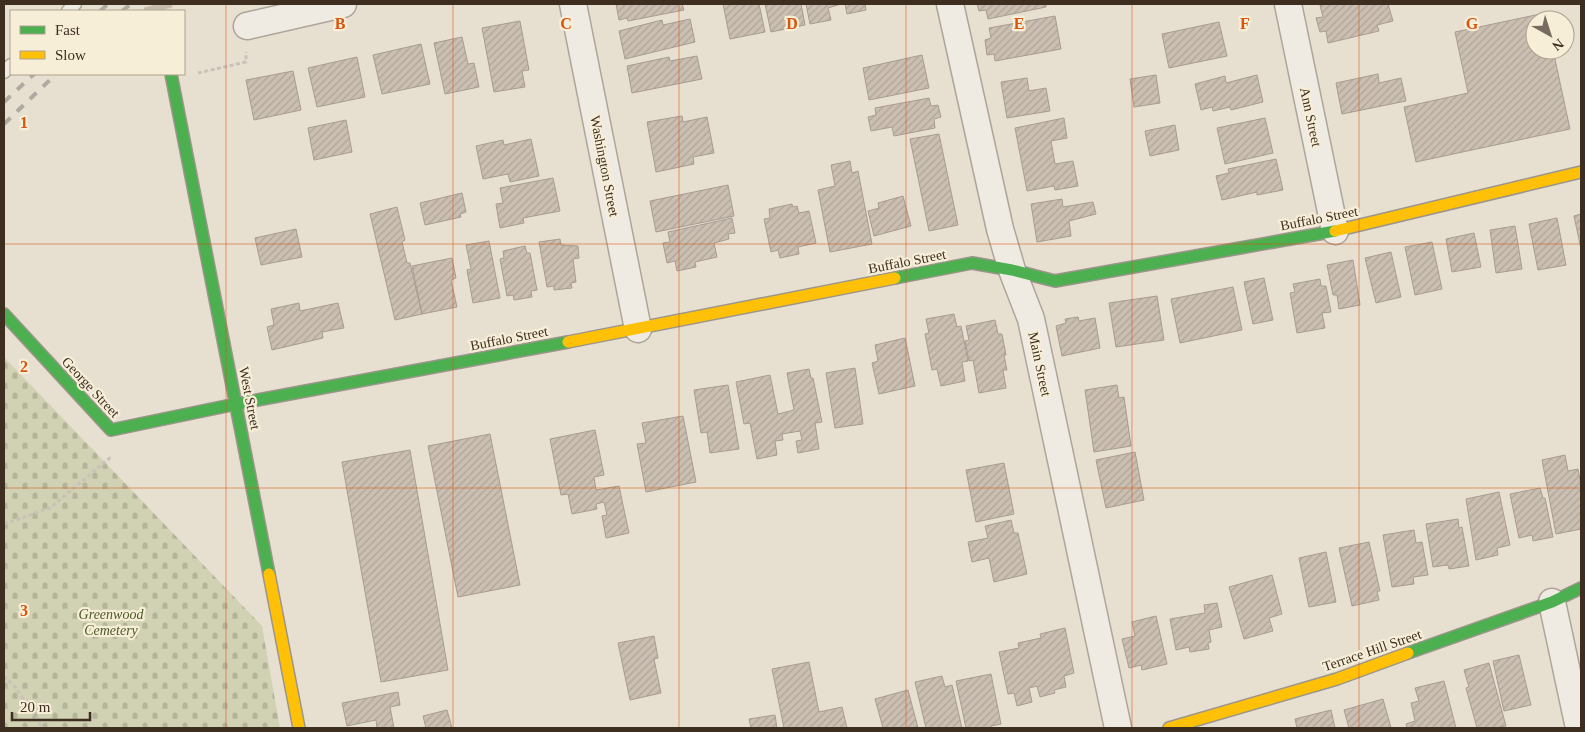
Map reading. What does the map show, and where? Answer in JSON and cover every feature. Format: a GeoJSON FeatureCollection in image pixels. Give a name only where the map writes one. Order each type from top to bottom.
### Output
{"type":"FeatureCollection","features":[{"type":"Feature","properties":{"kind":"street"},"geometry":{"type":"LineString","coordinates":[[247,26],[343,4]]}},
{"type":"Feature","properties":{"kind":"street","name":"Washington Street"},"geometry":{"type":"LineString","coordinates":[[573,4],[638,329]]}},
{"type":"Feature","properties":{"kind":"street","name":"Main Street"},"geometry":{"type":"LineString","coordinates":[[950,4],[1000,229],[1012,270],[1030,319],[1118,728]]}},
{"type":"Feature","properties":{"kind":"street","name":"Ann Street"},"geometry":{"type":"LineString","coordinates":[[1288,4],[1335,231]]}},
{"type":"Feature","properties":{"kind":"street","name":"West Street"},"geometry":{"type":"LineString","coordinates":[[171,75],[299,728]]}},
{"type":"Feature","properties":{"kind":"street","name":"Buffalo Street"},"geometry":{"type":"LineString","coordinates":[[236,404],[638,329],[972,263],[1012,270],[1055,281],[1335,231],[1581,172]]}},
{"type":"Feature","properties":{"kind":"street","name":"George Street"},"geometry":{"type":"LineString","coordinates":[[4,314],[111,430],[236,404]]}},
{"type":"Feature","properties":{"kind":"street","name":"Terrace Hill Street"},"geometry":{"type":"LineString","coordinates":[[1169,728],[1337,680],[1552,602],[1581,588]]}},
{"type":"Feature","properties":{"kind":"street"},"geometry":{"type":"LineString","coordinates":[[1552,602],[1579,728]]}},
{"type":"Feature","properties":{"kind":"path"},"geometry":{"type":"LineString","coordinates":[[207,71],[246,62]]}},
{"type":"Feature","properties":{"kind":"path"},"geometry":{"type":"LineString","coordinates":[[4,524],[50,508],[112,458],[111,430]]}},
{"type":"Feature","properties":{"kind":"path"},"geometry":{"type":"LineString","coordinates":[[4,676],[16,688],[43,728]]}},
{"type":"Feature","properties":{"kind":"green space","name":"Greenwood Cemetery"},"geometry":{"type":"Polygon","coordinates":[[[4,357],[262,626],[280,728],[4,728],[4,357]]]}},
{"type":"Feature","properties":{"kind":"building"},"geometry":{"type":"Polygon","coordinates":[[[616,4],[682,4],[684,10],[628,21],[627,18],[619,20],[616,4]]]}},
{"type":"Feature","properties":{"kind":"building"},"geometry":{"type":"Polygon","coordinates":[[[723,4],[759,4],[765,32],[730,39],[723,4]]]}},
{"type":"Feature","properties":{"kind":"building"},"geometry":{"type":"Polygon","coordinates":[[[765,4],[801,4],[805,25],[771,32],[765,4]]]}},
{"type":"Feature","properties":{"kind":"building"},"geometry":{"type":"Polygon","coordinates":[[[806,4],[841,4],[828,8],[831,20],[810,24],[806,4]]]}},
{"type":"Feature","properties":{"kind":"building"},"geometry":{"type":"Polygon","coordinates":[[[845,4],[865,4],[866,10],[847,14],[845,4]]]}},
{"type":"Feature","properties":{"kind":"building"},"geometry":{"type":"Polygon","coordinates":[[[977,4],[1046,4],[1046,7],[988,19],[986,10],[979,11],[977,4]]]}},
{"type":"Feature","properties":{"kind":"building"},"geometry":{"type":"Polygon","coordinates":[[[1388,4],[1393,21],[1377,25],[1379,31],[1328,43],[1326,31],[1320,32],[1316,18],[1323,17],[1320,5],[1388,4]]]}},
{"type":"Feature","properties":{"kind":"building"},"geometry":{"type":"Polygon","coordinates":[[[1055,16],[1061,49],[995,61],[994,54],[987,55],[985,40],[991,38],[989,28],[1055,16]]]}},
{"type":"Feature","properties":{"kind":"building"},"geometry":{"type":"Polygon","coordinates":[[[1525,17],[1525,60],[1555,60],[1570,129],[1416,162],[1404,107],[1468,93],[1455,32],[1525,17]]]}},
{"type":"Feature","properties":{"kind":"building"},"geometry":{"type":"Polygon","coordinates":[[[690,19],[695,42],[625,59],[619,31],[662,20],[663,25],[690,19]]]}},
{"type":"Feature","properties":{"kind":"building"},"geometry":{"type":"Polygon","coordinates":[[[520,21],[529,70],[522,71],[525,87],[494,92],[482,28],[520,21]]]}},
{"type":"Feature","properties":{"kind":"building"},"geometry":{"type":"Polygon","coordinates":[[[1219,22],[1227,56],[1169,68],[1162,34],[1219,22]]]}},
{"type":"Feature","properties":{"kind":"building"},"geometry":{"type":"Polygon","coordinates":[[[462,37],[468,64],[474,63],[479,87],[445,94],[434,43],[462,37]]]}},
{"type":"Feature","properties":{"kind":"building"},"geometry":{"type":"Polygon","coordinates":[[[421,44],[430,84],[382,94],[373,55],[421,44]]]}},
{"type":"Feature","properties":{"kind":"building"},"geometry":{"type":"Polygon","coordinates":[[[922,55],[929,88],[869,100],[863,68],[922,55]]]}},
{"type":"Feature","properties":{"kind":"building"},"geometry":{"type":"Polygon","coordinates":[[[697,56],[702,79],[632,93],[627,66],[669,57],[670,61],[697,56]]]}},
{"type":"Feature","properties":{"kind":"building"},"geometry":{"type":"Polygon","coordinates":[[[357,57],[365,97],[317,107],[308,68],[357,57]]]}},
{"type":"Feature","properties":{"kind":"building"},"geometry":{"type":"Polygon","coordinates":[[[293,71],[301,110],[254,120],[246,80],[293,71]]]}},
{"type":"Feature","properties":{"kind":"building"},"geometry":{"type":"Polygon","coordinates":[[[1378,74],[1379,83],[1401,78],[1406,101],[1342,114],[1336,83],[1378,74]]]}},
{"type":"Feature","properties":{"kind":"building"},"geometry":{"type":"Polygon","coordinates":[[[1156,75],[1160,103],[1134,107],[1130,79],[1156,75]]]}},
{"type":"Feature","properties":{"kind":"building"},"geometry":{"type":"Polygon","coordinates":[[[1257,75],[1263,102],[1231,110],[1230,107],[1213,111],[1212,107],[1201,110],[1195,84],[1225,76],[1226,83],[1257,75]]]}},
{"type":"Feature","properties":{"kind":"building"},"geometry":{"type":"Polygon","coordinates":[[[1027,78],[1029,91],[1046,88],[1050,111],[1007,118],[1001,82],[1027,78]]]}},
{"type":"Feature","properties":{"kind":"building"},"geometry":{"type":"Polygon","coordinates":[[[929,98],[931,106],[938,105],[941,117],[934,119],[935,128],[894,136],[892,127],[871,131],[868,117],[876,115],[875,108],[929,98]]]}},
{"type":"Feature","properties":{"kind":"building"},"geometry":{"type":"Polygon","coordinates":[[[682,116],[683,122],[707,117],[714,153],[693,157],[694,164],[656,172],[647,122],[682,116]]]}},
{"type":"Feature","properties":{"kind":"building"},"geometry":{"type":"Polygon","coordinates":[[[1064,118],[1067,138],[1051,141],[1055,164],[1073,161],[1078,186],[1055,190],[1054,186],[1027,191],[1015,128],[1064,118]]]}},
{"type":"Feature","properties":{"kind":"building"},"geometry":{"type":"Polygon","coordinates":[[[1265,118],[1273,153],[1225,164],[1217,128],[1265,118]]]}},
{"type":"Feature","properties":{"kind":"building"},"geometry":{"type":"Polygon","coordinates":[[[346,120],[352,152],[314,160],[308,128],[346,120]]]}},
{"type":"Feature","properties":{"kind":"building"},"geometry":{"type":"Polygon","coordinates":[[[1175,125],[1179,150],[1150,156],[1145,131],[1175,125]]]}},
{"type":"Feature","properties":{"kind":"building"},"geometry":{"type":"Polygon","coordinates":[[[939,134],[958,225],[929,231],[910,139],[939,134]]]}},
{"type":"Feature","properties":{"kind":"building"},"geometry":{"type":"Polygon","coordinates":[[[531,139],[539,176],[510,182],[508,174],[483,179],[476,146],[503,140],[504,145],[531,139]]]}},
{"type":"Feature","properties":{"kind":"building"},"geometry":{"type":"Polygon","coordinates":[[[1276,159],[1283,190],[1257,195],[1257,192],[1222,200],[1216,176],[1229,173],[1228,169],[1276,159]]]}},
{"type":"Feature","properties":{"kind":"building"},"geometry":{"type":"Polygon","coordinates":[[[850,161],[852,173],[858,171],[872,244],[830,252],[818,190],[835,186],[831,165],[850,161]]]}},
{"type":"Feature","properties":{"kind":"building"},"geometry":{"type":"Polygon","coordinates":[[[553,178],[560,211],[523,218],[524,223],[500,228],[496,204],[503,203],[500,188],[553,178]]]}},
{"type":"Feature","properties":{"kind":"building"},"geometry":{"type":"Polygon","coordinates":[[[728,185],[734,216],[656,232],[650,201],[728,185]]]}},
{"type":"Feature","properties":{"kind":"building"},"geometry":{"type":"Polygon","coordinates":[[[462,193],[466,212],[460,214],[461,217],[425,225],[420,203],[462,193]]]}},
{"type":"Feature","properties":{"kind":"building"},"geometry":{"type":"Polygon","coordinates":[[[903,196],[911,226],[874,236],[868,211],[879,208],[878,203],[903,196]]]}},
{"type":"Feature","properties":{"kind":"building"},"geometry":{"type":"Polygon","coordinates":[[[1062,199],[1063,207],[1093,202],[1096,214],[1069,221],[1071,236],[1037,242],[1031,204],[1062,199]]]}},
{"type":"Feature","properties":{"kind":"building"},"geometry":{"type":"Polygon","coordinates":[[[792,204],[793,207],[797,206],[799,213],[809,211],[816,243],[798,247],[799,254],[780,258],[778,250],[771,252],[764,219],[770,218],[769,209],[792,204]]]}},
{"type":"Feature","properties":{"kind":"building"},"geometry":{"type":"Polygon","coordinates":[[[397,207],[405,240],[402,242],[407,263],[410,263],[422,314],[395,320],[370,214],[397,207]]]}},
{"type":"Feature","properties":{"kind":"building"},"geometry":{"type":"Polygon","coordinates":[[[1581,214],[1581,249],[1574,216],[1581,214]]]}},
{"type":"Feature","properties":{"kind":"building"},"geometry":{"type":"Polygon","coordinates":[[[732,218],[735,233],[728,234],[729,239],[714,243],[717,257],[695,262],[696,267],[677,271],[675,261],[667,263],[663,243],[670,242],[668,232],[732,218]]]}},
{"type":"Feature","properties":{"kind":"building"},"geometry":{"type":"Polygon","coordinates":[[[1557,218],[1566,265],[1538,270],[1529,224],[1557,218]]]}},
{"type":"Feature","properties":{"kind":"building"},"geometry":{"type":"Polygon","coordinates":[[[1515,226],[1522,269],[1496,273],[1490,230],[1515,226]]]}},
{"type":"Feature","properties":{"kind":"building"},"geometry":{"type":"Polygon","coordinates":[[[296,229],[302,257],[261,265],[255,238],[296,229]]]}},
{"type":"Feature","properties":{"kind":"building"},"geometry":{"type":"Polygon","coordinates":[[[1474,233],[1481,267],[1452,272],[1446,239],[1474,233]]]}},
{"type":"Feature","properties":{"kind":"building"},"geometry":{"type":"Polygon","coordinates":[[[560,239],[561,245],[578,246],[579,258],[573,259],[576,282],[571,283],[572,288],[554,290],[554,286],[547,287],[539,242],[560,239]]]}},
{"type":"Feature","properties":{"kind":"building"},"geometry":{"type":"Polygon","coordinates":[[[489,241],[500,298],[473,303],[467,270],[471,269],[466,245],[489,241]]]}},
{"type":"Feature","properties":{"kind":"building"},"geometry":{"type":"Polygon","coordinates":[[[1432,242],[1442,289],[1415,295],[1405,247],[1432,242]]]}},
{"type":"Feature","properties":{"kind":"building"},"geometry":{"type":"Polygon","coordinates":[[[525,246],[527,253],[530,253],[537,290],[531,291],[532,297],[514,300],[513,295],[507,296],[500,259],[504,258],[503,251],[525,246]]]}},
{"type":"Feature","properties":{"kind":"building"},"geometry":{"type":"Polygon","coordinates":[[[1391,252],[1401,297],[1376,303],[1365,258],[1391,252]]]}},
{"type":"Feature","properties":{"kind":"building"},"geometry":{"type":"Polygon","coordinates":[[[452,258],[456,278],[451,280],[457,307],[422,314],[412,266],[452,258]]]}},
{"type":"Feature","properties":{"kind":"building"},"geometry":{"type":"Polygon","coordinates":[[[1353,260],[1360,305],[1339,309],[1337,295],[1333,295],[1327,265],[1353,260]]]}},
{"type":"Feature","properties":{"kind":"building"},"geometry":{"type":"Polygon","coordinates":[[[1264,278],[1273,320],[1253,324],[1244,282],[1264,278]]]}},
{"type":"Feature","properties":{"kind":"building"},"geometry":{"type":"Polygon","coordinates":[[[1320,279],[1321,286],[1326,286],[1331,312],[1322,313],[1325,328],[1297,333],[1290,293],[1295,292],[1293,284],[1320,279]]]}},
{"type":"Feature","properties":{"kind":"building"},"geometry":{"type":"Polygon","coordinates":[[[1233,287],[1242,330],[1180,343],[1171,299],[1233,287]]]}},
{"type":"Feature","properties":{"kind":"building"},"geometry":{"type":"Polygon","coordinates":[[[1157,296],[1164,340],[1116,347],[1109,303],[1157,296]]]}},
{"type":"Feature","properties":{"kind":"building"},"geometry":{"type":"Polygon","coordinates":[[[299,303],[300,311],[338,303],[344,328],[322,332],[323,338],[272,350],[267,327],[274,325],[271,309],[299,303]]]}},
{"type":"Feature","properties":{"kind":"building"},"geometry":{"type":"Polygon","coordinates":[[[954,314],[957,327],[961,326],[968,361],[962,362],[965,381],[941,386],[937,369],[932,370],[925,334],[929,333],[926,319],[954,314]]]}},
{"type":"Feature","properties":{"kind":"building"},"geometry":{"type":"Polygon","coordinates":[[[1078,317],[1079,321],[1095,318],[1100,348],[1062,356],[1056,326],[1066,323],[1065,319],[1078,317]]]}},
{"type":"Feature","properties":{"kind":"building"},"geometry":{"type":"Polygon","coordinates":[[[995,320],[998,334],[1002,334],[1006,355],[1004,355],[1007,370],[1003,370],[1006,388],[979,393],[973,360],[969,361],[965,341],[969,340],[966,326],[995,320]]]}},
{"type":"Feature","properties":{"kind":"building"},"geometry":{"type":"Polygon","coordinates":[[[905,338],[915,386],[879,394],[872,363],[878,361],[875,345],[905,338]]]}},
{"type":"Feature","properties":{"kind":"building"},"geometry":{"type":"Polygon","coordinates":[[[855,368],[863,424],[835,428],[826,373],[855,368]]]}},
{"type":"Feature","properties":{"kind":"building"},"geometry":{"type":"Polygon","coordinates":[[[809,369],[811,378],[813,378],[822,422],[815,423],[819,449],[798,453],[796,441],[802,440],[800,431],[782,434],[783,440],[775,441],[777,455],[757,459],[750,423],[744,424],[736,382],[770,375],[778,414],[794,410],[787,373],[809,369]]]}},
{"type":"Feature","properties":{"kind":"building"},"geometry":{"type":"Polygon","coordinates":[[[728,385],[739,449],[710,453],[707,432],[701,433],[694,390],[728,385]]]}},
{"type":"Feature","properties":{"kind":"building"},"geometry":{"type":"Polygon","coordinates":[[[1117,385],[1119,398],[1124,397],[1131,446],[1094,452],[1085,390],[1117,385]]]}},
{"type":"Feature","properties":{"kind":"building"},"geometry":{"type":"Polygon","coordinates":[[[683,416],[696,482],[646,492],[637,444],[646,443],[642,423],[683,416]]]}},
{"type":"Feature","properties":{"kind":"building"},"geometry":{"type":"Polygon","coordinates":[[[595,430],[604,475],[594,477],[596,490],[619,486],[629,533],[606,538],[602,516],[607,515],[604,502],[596,504],[597,509],[572,514],[568,494],[561,495],[550,439],[595,430]]]}},
{"type":"Feature","properties":{"kind":"building"},"geometry":{"type":"Polygon","coordinates":[[[490,434],[520,585],[458,597],[428,446],[490,434]]]}},
{"type":"Feature","properties":{"kind":"building"},"geometry":{"type":"Polygon","coordinates":[[[410,450],[448,670],[381,682],[342,462],[410,450]]]}},
{"type":"Feature","properties":{"kind":"building"},"geometry":{"type":"Polygon","coordinates":[[[1135,452],[1144,500],[1106,508],[1096,460],[1135,452]]]}},
{"type":"Feature","properties":{"kind":"building"},"geometry":{"type":"Polygon","coordinates":[[[1565,455],[1568,471],[1578,469],[1581,485],[1581,529],[1556,534],[1542,460],[1565,455]]]}},
{"type":"Feature","properties":{"kind":"building"},"geometry":{"type":"Polygon","coordinates":[[[1004,463],[1014,514],[976,522],[966,470],[1004,463]]]}},
{"type":"Feature","properties":{"kind":"building"},"geometry":{"type":"Polygon","coordinates":[[[1540,488],[1543,498],[1545,498],[1553,537],[1533,541],[1532,535],[1519,538],[1510,494],[1540,488]]]}},
{"type":"Feature","properties":{"kind":"building"},"geometry":{"type":"Polygon","coordinates":[[[1499,492],[1510,545],[1497,548],[1498,555],[1476,560],[1466,499],[1499,492]]]}},
{"type":"Feature","properties":{"kind":"building"},"geometry":{"type":"Polygon","coordinates":[[[1458,519],[1459,528],[1462,527],[1469,566],[1449,569],[1448,565],[1433,567],[1426,524],[1458,519]]]}},
{"type":"Feature","properties":{"kind":"building"},"geometry":{"type":"Polygon","coordinates":[[[1011,520],[1014,533],[1018,533],[1027,574],[994,582],[989,558],[972,562],[968,542],[988,538],[985,526],[1011,520]]]}},
{"type":"Feature","properties":{"kind":"building"},"geometry":{"type":"Polygon","coordinates":[[[1414,530],[1416,543],[1422,542],[1428,575],[1413,577],[1414,584],[1392,587],[1383,535],[1414,530]]]}},
{"type":"Feature","properties":{"kind":"building"},"geometry":{"type":"Polygon","coordinates":[[[1369,542],[1380,591],[1377,591],[1379,600],[1352,606],[1339,548],[1369,542]]]}},
{"type":"Feature","properties":{"kind":"building"},"geometry":{"type":"Polygon","coordinates":[[[1326,552],[1336,602],[1309,607],[1299,558],[1326,552]]]}},
{"type":"Feature","properties":{"kind":"building"},"geometry":{"type":"Polygon","coordinates":[[[1272,575],[1282,614],[1269,618],[1273,631],[1244,639],[1229,587],[1272,575]]]}},
{"type":"Feature","properties":{"kind":"building"},"geometry":{"type":"Polygon","coordinates":[[[1217,603],[1222,627],[1209,630],[1211,642],[1208,643],[1209,649],[1190,652],[1189,647],[1176,650],[1170,619],[1205,613],[1204,605],[1217,603]]]}},
{"type":"Feature","properties":{"kind":"building"},"geometry":{"type":"Polygon","coordinates":[[[1156,616],[1167,664],[1142,670],[1141,665],[1129,668],[1122,639],[1135,636],[1132,622],[1156,616]]]}},
{"type":"Feature","properties":{"kind":"building"},"geometry":{"type":"Polygon","coordinates":[[[1065,628],[1074,673],[1064,676],[1066,687],[1054,690],[1055,693],[1040,697],[1037,686],[1029,688],[1032,702],[1017,706],[1014,693],[1008,694],[999,652],[1019,648],[1018,643],[1041,638],[1040,634],[1065,628]]]}},
{"type":"Feature","properties":{"kind":"building"},"geometry":{"type":"Polygon","coordinates":[[[654,636],[658,658],[654,659],[661,693],[630,700],[618,643],[654,636]]]}},
{"type":"Feature","properties":{"kind":"building"},"geometry":{"type":"Polygon","coordinates":[[[1519,655],[1531,705],[1504,711],[1493,661],[1519,655]]]}},
{"type":"Feature","properties":{"kind":"building"},"geometry":{"type":"Polygon","coordinates":[[[809,662],[819,712],[842,707],[847,728],[784,728],[772,669],[809,662]]]}},
{"type":"Feature","properties":{"kind":"building"},"geometry":{"type":"Polygon","coordinates":[[[1489,663],[1506,726],[1477,728],[1466,688],[1469,687],[1464,670],[1489,663]]]}},
{"type":"Feature","properties":{"kind":"building"},"geometry":{"type":"Polygon","coordinates":[[[991,674],[1001,724],[991,726],[991,728],[966,728],[956,681],[991,674]]]}},
{"type":"Feature","properties":{"kind":"building"},"geometry":{"type":"Polygon","coordinates":[[[942,676],[945,687],[952,685],[962,728],[926,728],[915,682],[942,676]]]}},
{"type":"Feature","properties":{"kind":"building"},"geometry":{"type":"Polygon","coordinates":[[[1444,681],[1456,728],[1407,728],[1406,724],[1415,721],[1411,703],[1419,701],[1415,688],[1444,681]]]}},
{"type":"Feature","properties":{"kind":"building"},"geometry":{"type":"Polygon","coordinates":[[[908,690],[918,728],[883,728],[875,699],[908,690]]]}},
{"type":"Feature","properties":{"kind":"building"},"geometry":{"type":"Polygon","coordinates":[[[398,692],[400,705],[390,707],[394,728],[377,728],[376,720],[347,726],[342,703],[398,692]]]}},
{"type":"Feature","properties":{"kind":"building"},"geometry":{"type":"Polygon","coordinates":[[[1383,699],[1391,728],[1349,728],[1344,710],[1383,699]]]}},
{"type":"Feature","properties":{"kind":"building"},"geometry":{"type":"Polygon","coordinates":[[[447,710],[452,728],[426,728],[423,716],[447,710]]]}},
{"type":"Feature","properties":{"kind":"building"},"geometry":{"type":"Polygon","coordinates":[[[1331,710],[1335,728],[1297,728],[1295,719],[1331,710]]]}},
{"type":"Feature","properties":{"kind":"building"},"geometry":{"type":"Polygon","coordinates":[[[775,715],[777,728],[751,728],[749,719],[775,715]]]}},
{"type":"Feature","properties":{"kind":"tunnel"},"geometry":{"type":"LineString","coordinates":[[157,4],[159,10]]}},
{"type":"Feature","properties":{"kind":"railway"},"geometry":{"type":"LineString","coordinates":[[101,10],[108,4]]}},
{"type":"Feature","properties":{"kind":"railway"},"geometry":{"type":"LineString","coordinates":[[123,10],[131,4]]}},
{"type":"Feature","properties":{"kind":"railway"},"geometry":{"type":"LineString","coordinates":[[4,102],[33,75]]}},
{"type":"Feature","properties":{"kind":"railway"},"geometry":{"type":"LineString","coordinates":[[4,124],[55,75]]}},
{"type":"Feature","properties":{"kind":"traffic: fast"},"geometry":{"type":"LineString","coordinates":[[171,75],[269,574]]}},
{"type":"Feature","properties":{"kind":"traffic: fast"},"geometry":{"type":"LineString","coordinates":[[895,278],[972,263],[1012,270],[1055,281],[1335,231]]}},
{"type":"Feature","properties":{"kind":"traffic: fast"},"geometry":{"type":"LineString","coordinates":[[4,314],[111,430],[236,404],[568,342]]}},
{"type":"Feature","properties":{"kind":"traffic: fast"},"geometry":{"type":"LineString","coordinates":[[1408,653],[1552,602],[1581,588]]}},
{"type":"Feature","properties":{"kind":"traffic: slow"},"geometry":{"type":"LineString","coordinates":[[1335,231],[1581,172]]}},
{"type":"Feature","properties":{"kind":"traffic: slow"},"geometry":{"type":"LineString","coordinates":[[568,342],[895,278]]}},
{"type":"Feature","properties":{"kind":"traffic: slow"},"geometry":{"type":"LineString","coordinates":[[269,574],[299,728]]}},
{"type":"Feature","properties":{"kind":"traffic: slow"},"geometry":{"type":"LineString","coordinates":[[1169,728],[1337,679],[1408,653]]}}]}
